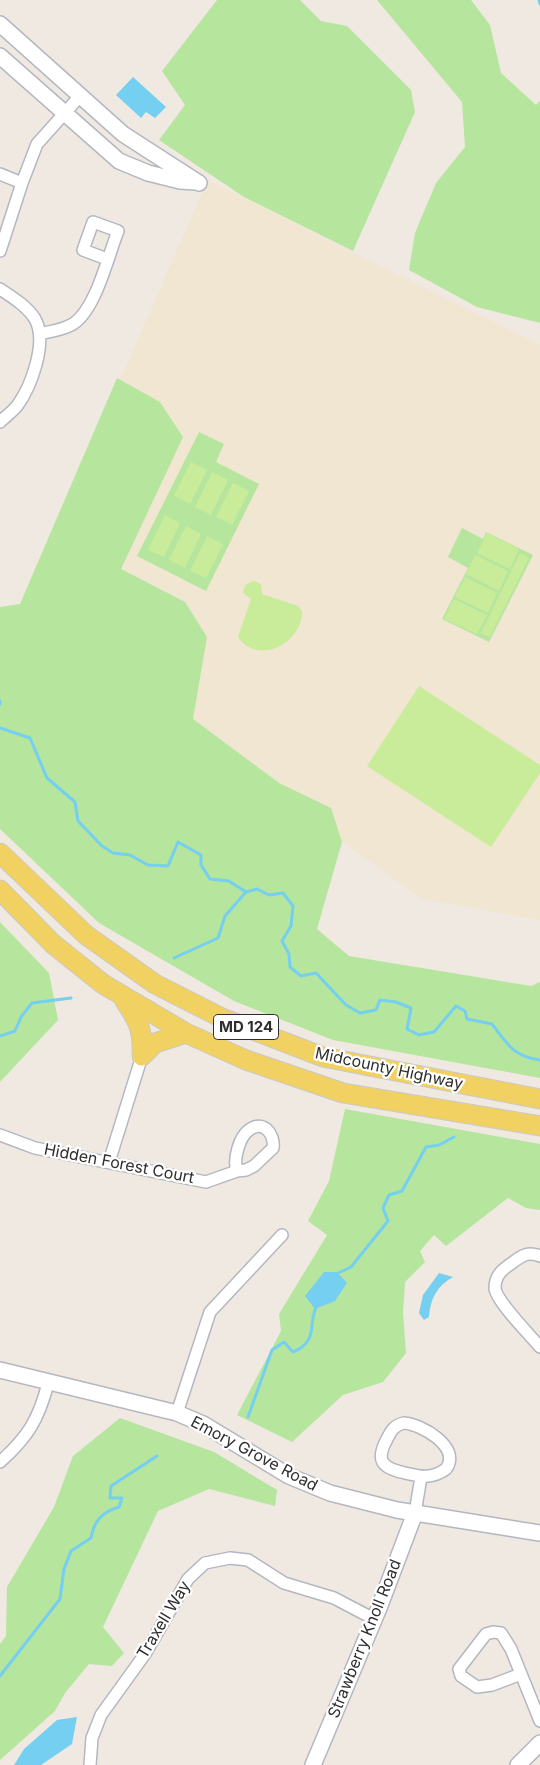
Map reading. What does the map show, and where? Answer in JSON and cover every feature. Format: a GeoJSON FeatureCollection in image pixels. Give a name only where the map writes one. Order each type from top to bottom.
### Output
{"type":"FeatureCollection","features":[{"type":"Feature","properties":{"kind":"main road","name":"Midcounty Highway"},"geometry":{"type":"LineString","coordinates":[[0,853],[86,935],[156,984],[222,1018],[323,1057],[540,1099]]}},
{"type":"Feature","properties":{"kind":"main road","name":"Midcounty Highway"},"geometry":{"type":"LineString","coordinates":[[0,890],[54,944],[121,996],[186,1033],[246,1060],[343,1093],[540,1126]]}},
{"type":"Feature","properties":{"kind":"main road"},"geometry":{"type":"LineString","coordinates":[[121,996],[139,1021],[143,1036],[142,1056]]}},
{"type":"Feature","properties":{"kind":"main road"},"geometry":{"type":"LineString","coordinates":[[142,1056],[155,1043],[186,1033]]}},
{"type":"Feature","properties":{"kind":"street"},"geometry":{"type":"LineString","coordinates":[[0,24],[124,134],[199,183],[180,181],[156,175],[120,161],[64,114],[0,56]]}},
{"type":"Feature","properties":{"kind":"street"},"geometry":{"type":"LineString","coordinates":[[0,251],[37,144],[80,96]]}},
{"type":"Feature","properties":{"kind":"street"},"geometry":{"type":"LineString","coordinates":[[0,174],[22,183]]}},
{"type":"Feature","properties":{"kind":"street"},"geometry":{"type":"LineString","coordinates":[[40,334],[73,324],[84,314],[107,259]]}},
{"type":"Feature","properties":{"kind":"street"},"geometry":{"type":"LineString","coordinates":[[0,289],[27,309],[35,320],[40,334],[39,350],[31,379],[17,407],[0,422]]}},
{"type":"Feature","properties":{"kind":"street"},"geometry":{"type":"LineString","coordinates":[[109,1162],[142,1056]]}},
{"type":"Feature","properties":{"kind":"street","name":"Hidden Forest Court"},"geometry":{"type":"LineString","coordinates":[[0,1135],[35,1148],[206,1182],[237,1171]]}},
{"type":"Feature","properties":{"kind":"street"},"geometry":{"type":"LineString","coordinates":[[178,1413],[210,1312],[282,1235]]}},
{"type":"Feature","properties":{"kind":"street"},"geometry":{"type":"LineString","coordinates":[[540,1256],[531,1253],[521,1256],[499,1273],[495,1288],[498,1297],[540,1347]]}},
{"type":"Feature","properties":{"kind":"street","name":"Emory Grove Road"},"geometry":{"type":"LineString","coordinates":[[0,1370],[178,1413],[202,1424],[280,1471],[314,1488],[354,1500],[415,1513],[540,1533]]}},
{"type":"Feature","properties":{"kind":"street"},"geometry":{"type":"LineString","coordinates":[[0,1462],[19,1445],[35,1422],[48,1383]]}},
{"type":"Feature","properties":{"kind":"street"},"geometry":{"type":"LineString","coordinates":[[399,1424],[412,1424],[443,1442],[448,1448],[450,1459],[447,1468],[433,1477],[421,1477],[390,1470],[382,1462],[380,1454],[382,1447],[392,1429],[399,1424]]}},
{"type":"Feature","properties":{"kind":"street"},"geometry":{"type":"LineString","coordinates":[[415,1513],[421,1477]]}},
{"type":"Feature","properties":{"kind":"street","name":"Strawberry Knoll Road"},"geometry":{"type":"LineString","coordinates":[[313,1765],[374,1619],[415,1513]]}},
{"type":"Feature","properties":{"kind":"street","name":"Traxell Way"},"geometry":{"type":"LineString","coordinates":[[90,1765],[91,1742],[101,1715],[144,1654],[188,1579],[205,1563],[230,1558],[248,1560],[284,1583],[334,1598],[374,1619]]}},
{"type":"Feature","properties":{"kind":"street"},"geometry":{"type":"LineString","coordinates":[[521,1674],[492,1685],[477,1687],[461,1676],[459,1669],[483,1637],[495,1631],[506,1638],[521,1674],[540,1720]]}},
{"type":"Feature","properties":{"kind":"street"},"geometry":{"type":"LineString","coordinates":[[518,1765],[540,1742]]}},
{"type":"Feature","properties":{"kind":"shaded area"},"geometry":{"type":"Polygon","coordinates":[[[208,180],[540,345],[540,920],[422,899],[342,842],[331,808],[279,783],[193,719],[207,637],[185,602],[121,569],[183,436],[160,402],[120,380],[208,180]]]}},
{"type":"Feature","properties":{"kind":"green space"},"geometry":{"type":"Polygon","coordinates":[[[217,0],[300,0],[321,21],[347,26],[411,90],[415,112],[353,251],[244,197],[159,140],[185,105],[162,71],[217,0]]]}},
{"type":"Feature","properties":{"kind":"green space"},"geometry":{"type":"Polygon","coordinates":[[[377,0],[471,0],[490,25],[501,73],[536,105],[540,101],[540,323],[477,307],[409,270],[415,233],[436,183],[465,147],[462,102],[377,0]]]}},
{"type":"Feature","properties":{"kind":"green space"},"geometry":{"type":"Polygon","coordinates":[[[117,378],[160,402],[183,437],[121,569],[185,602],[207,637],[193,719],[279,783],[331,808],[342,842],[317,929],[349,956],[531,986],[540,982],[540,1078],[333,1040],[234,1001],[99,923],[0,829],[0,607],[20,604],[117,378]]]}},
{"type":"Feature","properties":{"kind":"green space"},"geometry":{"type":"Polygon","coordinates":[[[199,432],[224,444],[216,462],[259,484],[206,591],[137,556],[199,432]]]}},
{"type":"Feature","properties":{"kind":"green space"},"geometry":{"type":"Polygon","coordinates":[[[191,462],[207,470],[190,504],[174,496],[191,462]]]}},
{"type":"Feature","properties":{"kind":"green space"},"geometry":{"type":"Polygon","coordinates":[[[212,472],[228,480],[211,515],[195,507],[212,472]]]}},
{"type":"Feature","properties":{"kind":"green space"},"geometry":{"type":"Polygon","coordinates":[[[233,483],[249,491],[232,525],[216,517],[233,483]]]}},
{"type":"Feature","properties":{"kind":"green space"},"geometry":{"type":"Polygon","coordinates":[[[165,515],[180,523],[164,557],[148,550],[165,515]]]}},
{"type":"Feature","properties":{"kind":"green space"},"geometry":{"type":"Polygon","coordinates":[[[186,526],[201,534],[185,568],[169,560],[186,526]]]}},
{"type":"Feature","properties":{"kind":"green space"},"geometry":{"type":"Polygon","coordinates":[[[462,528],[483,539],[486,532],[533,555],[489,642],[442,619],[468,568],[448,557],[462,528]]]}},
{"type":"Feature","properties":{"kind":"green space"},"geometry":{"type":"Polygon","coordinates":[[[487,533],[519,549],[510,569],[477,553],[487,533]]]}},
{"type":"Feature","properties":{"kind":"green space"},"geometry":{"type":"Polygon","coordinates":[[[207,536],[223,544],[206,578],[190,571],[207,536]]]}},
{"type":"Feature","properties":{"kind":"green space"},"geometry":{"type":"Polygon","coordinates":[[[520,553],[529,558],[490,637],[481,633],[520,553]]]}},
{"type":"Feature","properties":{"kind":"green space"},"geometry":{"type":"Polygon","coordinates":[[[475,555],[508,571],[499,591],[466,574],[475,555]]]}},
{"type":"Feature","properties":{"kind":"green space"},"geometry":{"type":"Polygon","coordinates":[[[465,577],[497,593],[488,613],[455,597],[465,577]]]}},
{"type":"Feature","properties":{"kind":"green space"},"geometry":{"type":"Polygon","coordinates":[[[254,581],[261,584],[262,594],[298,606],[302,611],[300,622],[288,641],[268,650],[257,650],[247,646],[238,637],[251,599],[243,593],[245,585],[254,581]]]}},
{"type":"Feature","properties":{"kind":"green space"},"geometry":{"type":"Polygon","coordinates":[[[454,599],[487,615],[477,634],[444,619],[454,599]]]}},
{"type":"Feature","properties":{"kind":"green space"},"geometry":{"type":"Polygon","coordinates":[[[419,686],[540,765],[540,773],[491,847],[367,766],[419,686]]]}},
{"type":"Feature","properties":{"kind":"green space"},"geometry":{"type":"Polygon","coordinates":[[[0,922],[49,973],[58,1020],[0,1082],[0,922]]]}},
{"type":"Feature","properties":{"kind":"green space"},"geometry":{"type":"Polygon","coordinates":[[[345,1109],[540,1144],[540,1210],[526,1208],[508,1198],[446,1246],[434,1235],[420,1251],[425,1262],[405,1282],[403,1313],[406,1353],[383,1382],[343,1395],[292,1442],[237,1415],[281,1331],[279,1314],[327,1235],[308,1221],[329,1181],[345,1109]]]}},
{"type":"Feature","properties":{"kind":"green space"},"geometry":{"type":"Polygon","coordinates":[[[120,1418],[214,1452],[277,1490],[275,1506],[209,1489],[158,1511],[103,1627],[124,1653],[112,1666],[89,1664],[65,1693],[55,1711],[0,1760],[0,1644],[6,1636],[7,1587],[54,1507],[73,1456],[120,1418]]]}},
{"type":"Feature","properties":{"kind":"water"},"geometry":{"type":"Polygon","coordinates":[[[133,77],[166,107],[155,118],[146,112],[141,118],[116,95],[133,77]]]}},
{"type":"Feature","properties":{"kind":"water"},"geometry":{"type":"Polygon","coordinates":[[[324,1272],[337,1272],[347,1283],[335,1301],[315,1309],[305,1296],[324,1272]]]}},
{"type":"Feature","properties":{"kind":"water"},"geometry":{"type":"Polygon","coordinates":[[[439,1273],[453,1277],[435,1294],[429,1317],[424,1320],[419,1313],[423,1295],[439,1273]]]}},
{"type":"Feature","properties":{"kind":"water"},"geometry":{"type":"Polygon","coordinates":[[[77,1717],[72,1744],[41,1765],[14,1765],[24,1749],[57,1720],[77,1717]]]}},
{"type":"Feature","properties":{"kind":"waterway"},"geometry":{"type":"LineString","coordinates":[[539,0],[540,4]]}},
{"type":"Feature","properties":{"kind":"waterway"},"geometry":{"type":"LineString","coordinates":[[0,728],[30,738],[47,778],[75,802],[78,821],[102,846],[113,853],[130,855],[148,865],[168,866],[178,842],[201,855],[201,865],[210,879],[229,881],[246,892],[257,889],[269,895],[283,893],[293,906],[291,926],[282,941],[289,954],[290,967],[301,976],[316,973],[346,1005],[360,1013],[376,1010],[380,1000],[396,1002],[411,1008],[407,1029],[419,1035],[434,1032],[456,1006],[465,1011],[467,1019],[492,1024],[507,1044],[523,1056],[540,1060]]}},
{"type":"Feature","properties":{"kind":"waterway"},"geometry":{"type":"LineString","coordinates":[[174,958],[218,938],[225,916],[246,892]]}},
{"type":"Feature","properties":{"kind":"waterway"},"geometry":{"type":"LineString","coordinates":[[0,1036],[15,1031],[21,1017],[32,1003],[71,998]]}},
{"type":"Feature","properties":{"kind":"waterway"},"geometry":{"type":"LineString","coordinates":[[336,1274],[351,1267],[388,1221],[383,1208],[389,1195],[402,1191],[426,1147],[439,1145],[454,1137]]}},
{"type":"Feature","properties":{"kind":"waterway"},"geometry":{"type":"LineString","coordinates":[[248,1417],[272,1350],[284,1342],[293,1352],[301,1348],[310,1337],[314,1312],[317,1306]]}},
{"type":"Feature","properties":{"kind":"waterway"},"geometry":{"type":"LineString","coordinates":[[0,1676],[60,1599],[64,1569],[71,1551],[91,1538],[94,1527],[103,1515],[119,1507],[122,1498],[110,1498],[111,1486],[157,1456]]}}]}
